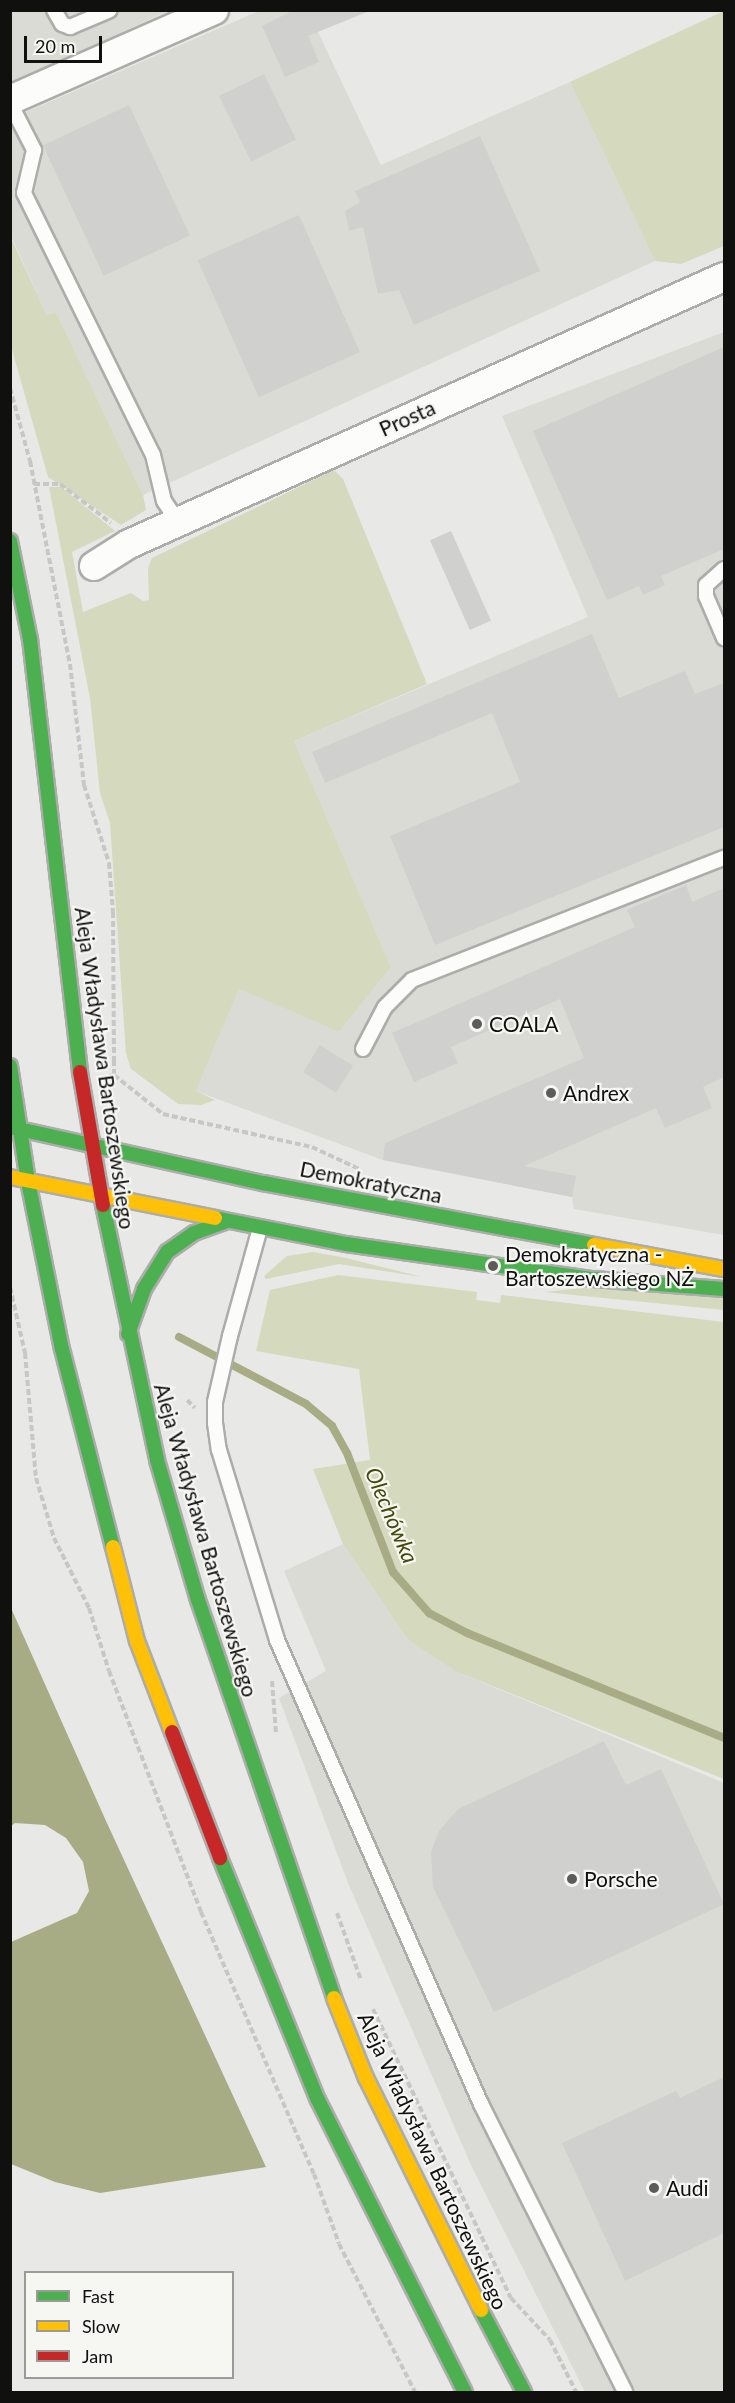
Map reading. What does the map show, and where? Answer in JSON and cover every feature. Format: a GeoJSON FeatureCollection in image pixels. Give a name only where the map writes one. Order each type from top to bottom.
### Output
{"type":"FeatureCollection","features":[{"type":"Feature","properties":{"kind":"main road","name":"Aleja Władysława Bartoszewskiego"},"geometry":{"type":"LineString","coordinates":[[10,541],[30,639],[92,1147],[128,1334],[157,1460],[195,1590],[321,1968],[381,2110],[524,2392]]}},
{"type":"Feature","properties":{"kind":"main road"},"geometry":{"type":"LineString","coordinates":[[10,1066],[15,1128],[28,1180],[62,1349],[137,1641],[253,1945],[318,2100],[465,2392]]}},
{"type":"Feature","properties":{"kind":"main road","name":"Demokratyczna"},"geometry":{"type":"LineString","coordinates":[[15,1128],[92,1147],[263,1183],[724,1269]]}},
{"type":"Feature","properties":{"kind":"main road"},"geometry":{"type":"LineString","coordinates":[[10,1177],[260,1228],[593,1279],[724,1289]]}},
{"type":"Feature","properties":{"kind":"main road"},"geometry":{"type":"LineString","coordinates":[[128,1334],[144,1289],[167,1252],[194,1233],[224,1222]]}},
{"type":"Feature","properties":{"kind":"street"},"geometry":{"type":"LineString","coordinates":[[10,102],[214,10]]}},
{"type":"Feature","properties":{"kind":"street","name":"Prosta"},"geometry":{"type":"LineString","coordinates":[[94,566],[129,544],[724,277]]}},
{"type":"Feature","properties":{"kind":"lane"},"geometry":{"type":"LineString","coordinates":[[54,10],[62,24],[70,27],[110,10]]}},
{"type":"Feature","properties":{"kind":"lane"},"geometry":{"type":"LineString","coordinates":[[10,102],[34,150],[24,193],[153,455],[164,501],[178,522]]}},
{"type":"Feature","properties":{"kind":"lane"},"geometry":{"type":"LineString","coordinates":[[724,569],[706,585],[706,596],[724,638]]}},
{"type":"Feature","properties":{"kind":"lane"},"geometry":{"type":"LineString","coordinates":[[363,1049],[385,1007],[412,980],[724,858]]}},
{"type":"Feature","properties":{"kind":"lane"},"geometry":{"type":"LineString","coordinates":[[260,1228],[230,1336],[215,1402],[216,1438],[283,1656],[481,2104],[625,2392]]}},
{"type":"Feature","properties":{"kind":"path"},"geometry":{"type":"LineString","coordinates":[[34,484],[60,484],[117,528],[129,544]]}},
{"type":"Feature","properties":{"kind":"path"},"geometry":{"type":"LineString","coordinates":[[187,1400],[198,1411]]}},
{"type":"Feature","properties":{"kind":"path"},"geometry":{"type":"LineString","coordinates":[[277,1741],[272,1676],[283,1656]]}},
{"type":"Feature","properties":{"kind":"path"},"geometry":{"type":"LineString","coordinates":[[335,1907],[362,1983]]}},
{"type":"Feature","properties":{"kind":"path"},"geometry":{"type":"LineString","coordinates":[[371,2004],[511,2298],[550,2340],[576,2392]]}},
{"type":"Feature","properties":{"kind":"shaded area"},"geometry":{"type":"Polygon","coordinates":[[[11,10],[168,11],[11,84],[11,10]]]}},
{"type":"Feature","properties":{"kind":"shaded area"},"geometry":{"type":"Polygon","coordinates":[[[259,11],[308,11],[381,165],[570,82],[655,261],[143,495],[56,312],[47,315],[11,236],[10,119],[259,11]]]}},
{"type":"Feature","properties":{"kind":"shaded area"},"geometry":{"type":"Polygon","coordinates":[[[724,11],[724,246],[681,264],[655,261],[570,82],[724,11]]]}},
{"type":"Feature","properties":{"kind":"shaded area"},"geometry":{"type":"Polygon","coordinates":[[[10,236],[47,315],[56,312],[143,495],[146,510],[121,525],[48,477],[11,346],[10,236]]]}},
{"type":"Feature","properties":{"kind":"shaded area"},"geometry":{"type":"Polygon","coordinates":[[[724,332],[724,1235],[574,1209],[572,1197],[383,1160],[196,1091],[239,989],[339,1032],[391,967],[294,741],[588,617],[502,416],[724,332]]]}},
{"type":"Feature","properties":{"kind":"shaded area"},"geometry":{"type":"Polygon","coordinates":[[[334,470],[343,479],[427,684],[294,741],[391,967],[339,1032],[239,989],[196,1091],[215,1100],[201,1105],[178,1104],[131,1069],[126,1053],[110,823],[100,793],[90,698],[49,487],[61,487],[115,531],[72,552],[83,612],[131,593],[143,601],[149,600],[148,568],[152,558],[334,470]]]}},
{"type":"Feature","properties":{"kind":"shaded area"},"geometry":{"type":"Polygon","coordinates":[[[313,1252],[422,1277],[339,1264],[266,1279],[264,1276],[287,1256],[313,1252]]]}},
{"type":"Feature","properties":{"kind":"shaded area"},"geometry":{"type":"Polygon","coordinates":[[[338,1275],[477,1292],[476,1300],[500,1303],[501,1295],[724,1322],[724,1779],[455,1671],[408,1640],[343,1544],[313,1469],[370,1460],[359,1369],[256,1351],[270,1290],[338,1275]]]}},
{"type":"Feature","properties":{"kind":"shaded area"},"geometry":{"type":"Polygon","coordinates":[[[593,1287],[724,1298],[724,1310],[544,1292],[593,1287]]]}},
{"type":"Feature","properties":{"kind":"shaded area"},"geometry":{"type":"Polygon","coordinates":[[[343,1544],[408,1640],[455,1671],[724,1783],[724,2392],[585,2392],[471,2165],[348,1883],[279,1698],[326,1671],[284,1571],[343,1544]]]}},
{"type":"Feature","properties":{"kind":"shaded area"},"geometry":{"type":"Polygon","coordinates":[[[11,1608],[106,1821],[266,2167],[100,2193],[55,2182],[11,2164],[11,1942],[77,1913],[89,1891],[83,1862],[66,1838],[45,1825],[15,1823],[11,1826],[11,1608]]]}},
{"type":"Feature","properties":{"kind":"building"},"geometry":{"type":"Polygon","coordinates":[[[294,10],[367,10],[367,12],[308,36],[319,62],[285,77],[262,26],[294,10]]]}},
{"type":"Feature","properties":{"kind":"building"},"geometry":{"type":"Polygon","coordinates":[[[264,74],[296,140],[251,162],[219,96],[264,74]]]}},
{"type":"Feature","properties":{"kind":"building"},"geometry":{"type":"Polygon","coordinates":[[[129,105],[190,236],[104,276],[43,145],[129,105]]]}},
{"type":"Feature","properties":{"kind":"building"},"geometry":{"type":"Polygon","coordinates":[[[480,136],[540,271],[414,325],[399,290],[378,294],[363,227],[349,231],[345,211],[360,202],[355,191],[480,136]]]}},
{"type":"Feature","properties":{"kind":"building"},"geometry":{"type":"Polygon","coordinates":[[[299,215],[360,352],[259,397],[198,260],[299,215]]]}},
{"type":"Feature","properties":{"kind":"building"},"geometry":{"type":"Polygon","coordinates":[[[724,347],[724,549],[661,576],[665,585],[643,595],[639,586],[607,600],[533,431],[724,347]]]}},
{"type":"Feature","properties":{"kind":"building"},"geometry":{"type":"Polygon","coordinates":[[[451,531],[491,621],[470,630],[430,540],[451,531]]]}},
{"type":"Feature","properties":{"kind":"building"},"geometry":{"type":"Polygon","coordinates":[[[592,634],[619,698],[685,671],[695,694],[724,683],[724,827],[435,945],[390,836],[520,782],[492,713],[325,783],[312,752],[592,634]]]}},
{"type":"Feature","properties":{"kind":"building"},"geometry":{"type":"Polygon","coordinates":[[[686,885],[692,902],[724,888],[724,1077],[703,1087],[712,1108],[665,1128],[656,1108],[524,1166],[576,1176],[572,1197],[383,1160],[385,1143],[584,1058],[560,999],[451,1047],[458,1063],[414,1082],[392,1033],[635,927],[627,910],[686,885]]]}},
{"type":"Feature","properties":{"kind":"building"},"geometry":{"type":"Polygon","coordinates":[[[320,1045],[353,1066],[336,1093],[303,1072],[320,1045]]]}},
{"type":"Feature","properties":{"kind":"building","name":"Porsche"},"geometry":{"type":"Polygon","coordinates":[[[604,1741],[626,1785],[661,1769],[724,1904],[494,2012],[433,1887],[431,1852],[439,1831],[458,1809],[604,1741]]]}},
{"type":"Feature","properties":{"kind":"building","name":"Audi"},"geometry":{"type":"Polygon","coordinates":[[[724,2077],[724,2233],[625,2281],[562,2143],[676,2091],[680,2098],[724,2077]]]}},
{"type":"Feature","properties":{"kind":"waterway","name":"Olechówka"},"geometry":{"type":"LineString","coordinates":[[179,1337],[306,1404],[332,1426],[347,1453],[393,1572],[429,1613],[467,1633],[724,1738]]}},
{"type":"Feature","properties":{"kind":"traffic: fast"},"geometry":{"type":"LineString","coordinates":[[10,541],[30,639],[80,1072]]}},
{"type":"Feature","properties":{"kind":"traffic: fast"},"geometry":{"type":"LineString","coordinates":[[10,1066],[28,1181],[62,1349],[113,1547]]}},
{"type":"Feature","properties":{"kind":"traffic: fast"},"geometry":{"type":"LineString","coordinates":[[10,1127],[263,1183],[594,1245]]}},
{"type":"Feature","properties":{"kind":"traffic: fast"},"geometry":{"type":"LineString","coordinates":[[103,1205],[157,1460],[198,1600],[334,1998]]}},
{"type":"Feature","properties":{"kind":"traffic: fast"},"geometry":{"type":"LineString","coordinates":[[215,1218],[346,1244],[593,1279],[724,1289]]}},
{"type":"Feature","properties":{"kind":"traffic: fast"},"geometry":{"type":"LineString","coordinates":[[128,1334],[144,1289],[167,1252],[194,1233],[224,1222]]}},
{"type":"Feature","properties":{"kind":"traffic: fast"},"geometry":{"type":"LineString","coordinates":[[220,1858],[318,2100],[465,2392]]}},
{"type":"Feature","properties":{"kind":"traffic: fast"},"geometry":{"type":"LineString","coordinates":[[481,2310],[524,2392]]}},
{"type":"Feature","properties":{"kind":"traffic: slow"},"geometry":{"type":"LineString","coordinates":[[10,1177],[215,1218]]}},
{"type":"Feature","properties":{"kind":"traffic: slow"},"geometry":{"type":"LineString","coordinates":[[594,1245],[724,1269]]}},
{"type":"Feature","properties":{"kind":"traffic: slow"},"geometry":{"type":"LineString","coordinates":[[113,1547],[137,1641],[172,1732]]}},
{"type":"Feature","properties":{"kind":"traffic: slow"},"geometry":{"type":"LineString","coordinates":[[334,1998],[366,2078],[481,2310]]}},
{"type":"Feature","properties":{"kind":"traffic: jam"},"geometry":{"type":"LineString","coordinates":[[80,1072],[103,1205]]}},
{"type":"Feature","properties":{"kind":"traffic: jam"},"geometry":{"type":"LineString","coordinates":[[172,1732],[220,1858]]}},
{"type":"Feature","properties":{"kind":"place","name":"COALA"},"geometry":{"type":"Point","coordinates":[477,1024]}},
{"type":"Feature","properties":{"kind":"place","name":"Andrex"},"geometry":{"type":"Point","coordinates":[551,1093]}},
{"type":"Feature","properties":{"kind":"place","name":"Demokratyczna - Bartoszewskiego NŻ"},"geometry":{"type":"Point","coordinates":[493,1266]}},
{"type":"Feature","properties":{"kind":"place","name":"Porsche"},"geometry":{"type":"Point","coordinates":[572,1879]}},
{"type":"Feature","properties":{"kind":"place","name":"Audi"},"geometry":{"type":"Point","coordinates":[654,2188]}}]}
